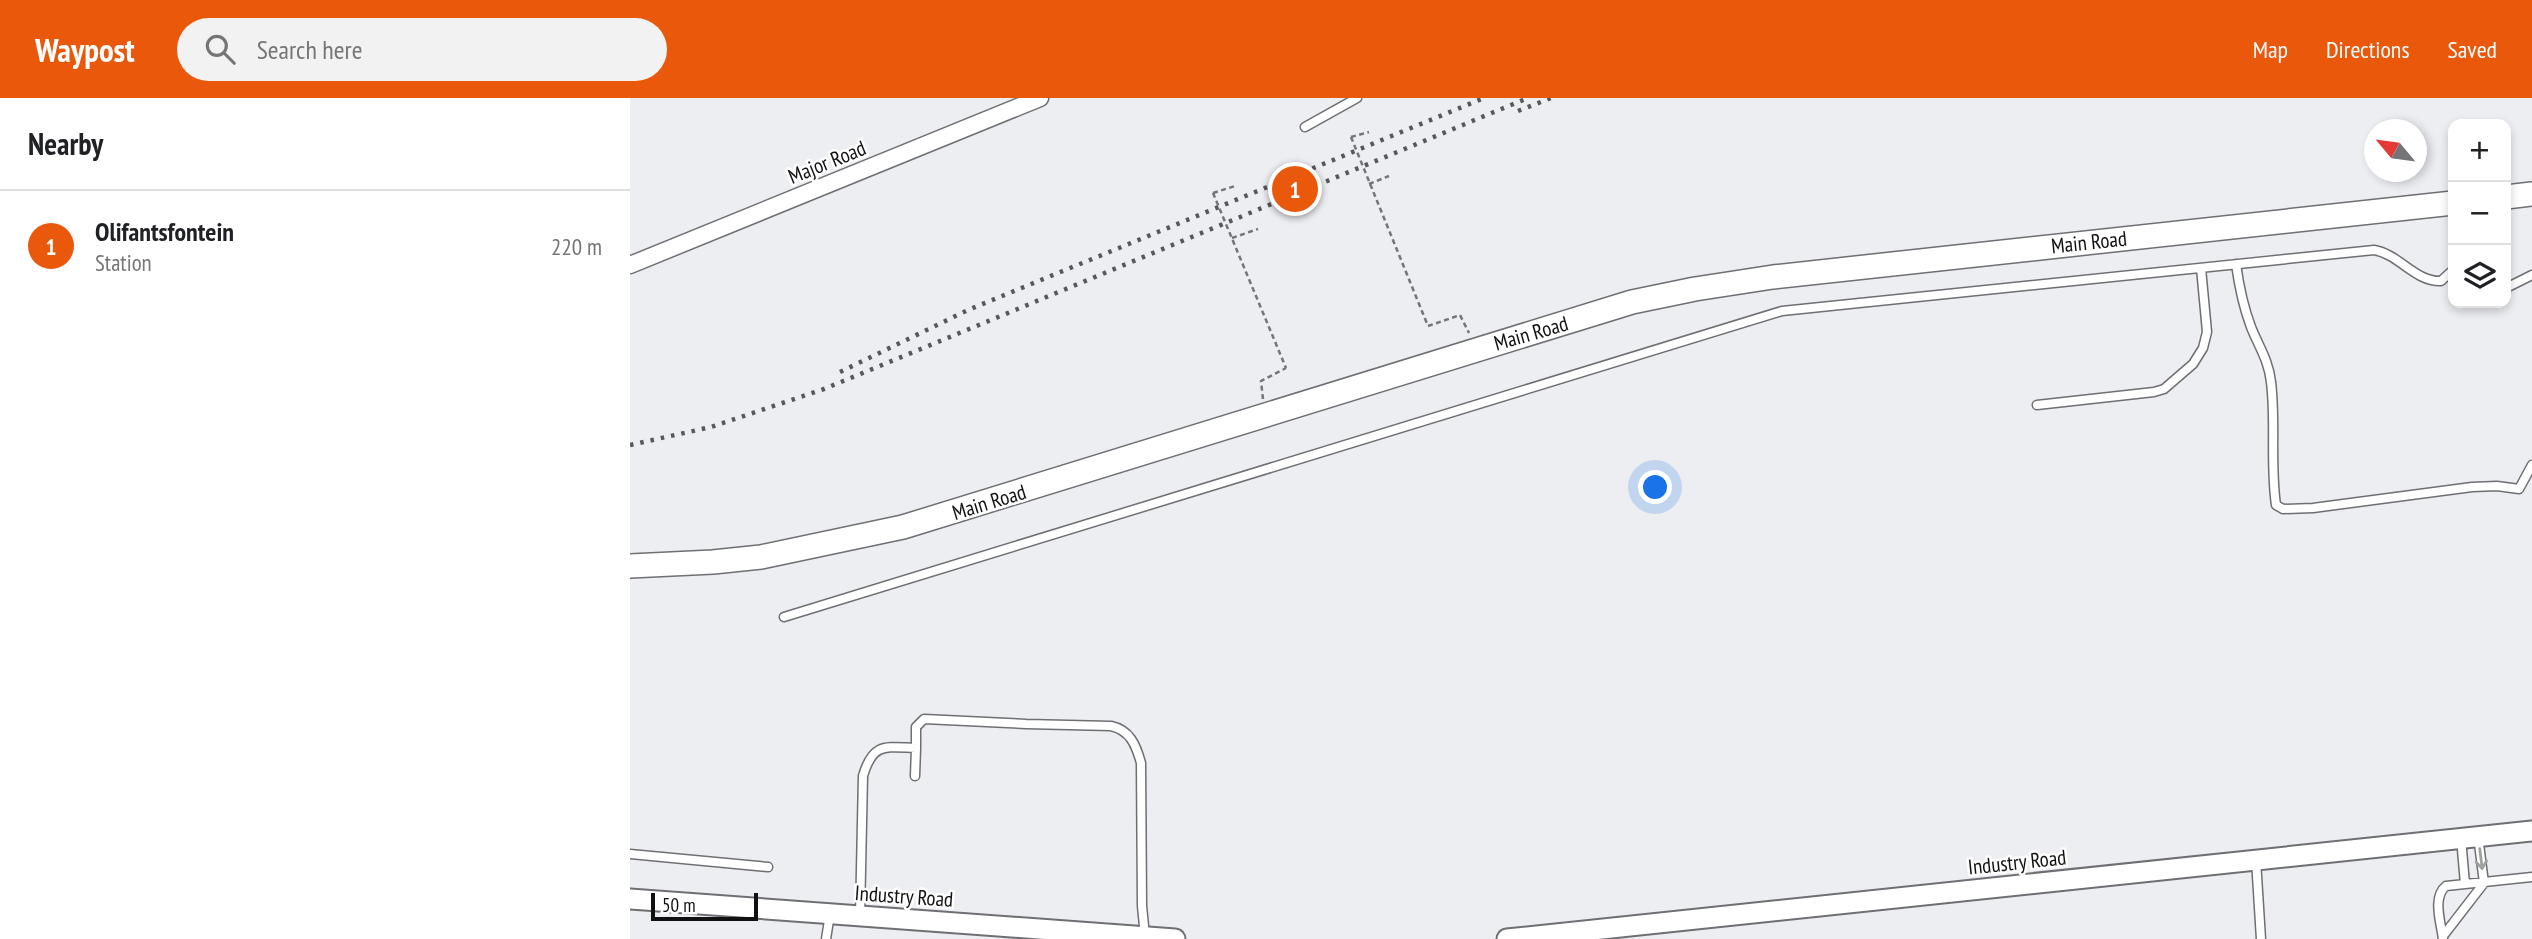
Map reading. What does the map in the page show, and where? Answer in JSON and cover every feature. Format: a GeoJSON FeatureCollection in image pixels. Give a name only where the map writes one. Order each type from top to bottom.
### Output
{"type":"FeatureCollection","features":[{"type":"Feature","properties":{"kind":"main road"},"geometry":{"type":"LineString","coordinates":[[2511,196],[2532,194]]}},
{"type":"Feature","properties":{"kind":"main road","name":"Main Road"},"geometry":{"type":"LineString","coordinates":[[630,566],[761,557],[903,527],[1632,302],[1695,289],[1773,277],[2448,203]]}},
{"type":"Feature","properties":{"kind":"street","name":"Major Road"},"geometry":{"type":"LineString","coordinates":[[630,265],[1040,98]]}},
{"type":"Feature","properties":{"kind":"street","name":"Industry Road"},"geometry":{"type":"LineString","coordinates":[[1507,939],[1613,933],[2532,831]]}},
{"type":"Feature","properties":{"kind":"street","name":"Industry Road"},"geometry":{"type":"LineString","coordinates":[[630,899],[1175,939]]}},
{"type":"Feature","properties":{"kind":"lane"},"geometry":{"type":"LineString","coordinates":[[1305,127],[1357,98]]}},
{"type":"Feature","properties":{"kind":"lane"},"geometry":{"type":"LineString","coordinates":[[784,617],[1782,311],[2374,250],[2396,258],[2430,280],[2441,281],[2448,275]]}},
{"type":"Feature","properties":{"kind":"lane"},"geometry":{"type":"LineString","coordinates":[[2236,264],[2241,299],[2265,356],[2271,380],[2273,486],[2276,505],[2283,509],[2313,508],[2472,487],[2519,489],[2532,465]]}},
{"type":"Feature","properties":{"kind":"lane"},"geometry":{"type":"LineString","coordinates":[[2037,405],[2154,393],[2176,381],[2193,364],[2206,341],[2201,268]]}},
{"type":"Feature","properties":{"kind":"lane"},"geometry":{"type":"LineString","coordinates":[[2511,286],[2532,275]]}},
{"type":"Feature","properties":{"kind":"lane"},"geometry":{"type":"LineString","coordinates":[[915,776],[916,727],[924,719],[1121,728],[1136,744],[1141,763],[1145,938]]}},
{"type":"Feature","properties":{"kind":"lane"},"geometry":{"type":"LineString","coordinates":[[860,916],[863,876],[863,776],[868,757],[880,748],[916,748]]}},
{"type":"Feature","properties":{"kind":"lane"},"geometry":{"type":"LineString","coordinates":[[2470,837],[2484,883]]}},
{"type":"Feature","properties":{"kind":"lane"},"geometry":{"type":"LineString","coordinates":[[2465,884],[2470,837]]}},
{"type":"Feature","properties":{"kind":"lane"},"geometry":{"type":"LineString","coordinates":[[630,854],[768,867]]}},
{"type":"Feature","properties":{"kind":"lane"},"geometry":{"type":"LineString","coordinates":[[2256,860],[2261,939]]}},
{"type":"Feature","properties":{"kind":"lane"},"geometry":{"type":"LineString","coordinates":[[2443,938],[2438,903],[2441,890],[2446,886],[2532,877]]}},
{"type":"Feature","properties":{"kind":"lane"},"geometry":{"type":"LineString","coordinates":[[2443,938],[2484,883]]}},
{"type":"Feature","properties":{"kind":"lane"},"geometry":{"type":"LineString","coordinates":[[826,939],[830,914]]}},
{"type":"Feature","properties":{"kind":"path"},"geometry":{"type":"LineString","coordinates":[[1368,132],[1351,137],[1428,326],[1460,315]]}},
{"type":"Feature","properties":{"kind":"path"},"geometry":{"type":"LineString","coordinates":[[1369,184],[1390,176]]}},
{"type":"Feature","properties":{"kind":"path"},"geometry":{"type":"LineString","coordinates":[[1235,186],[1213,193],[1286,368],[1261,381]]}},
{"type":"Feature","properties":{"kind":"path"},"geometry":{"type":"LineString","coordinates":[[1232,238],[1258,229]]}},
{"type":"Feature","properties":{"kind":"railway"},"geometry":{"type":"LineString","coordinates":[[840,372],[968,310],[1484,98]]}},
{"type":"Feature","properties":{"kind":"railway"},"geometry":{"type":"LineString","coordinates":[[630,445],[711,427],[824,389],[1528,98]]}},
{"type":"Feature","properties":{"kind":"railway"},"geometry":{"type":"LineString","coordinates":[[1518,111],[1551,98]]}},
{"type":"Feature","properties":{"kind":"place","name":"Olifantsfontein"},"geometry":{"type":"Point","coordinates":[1295,189]}}]}
